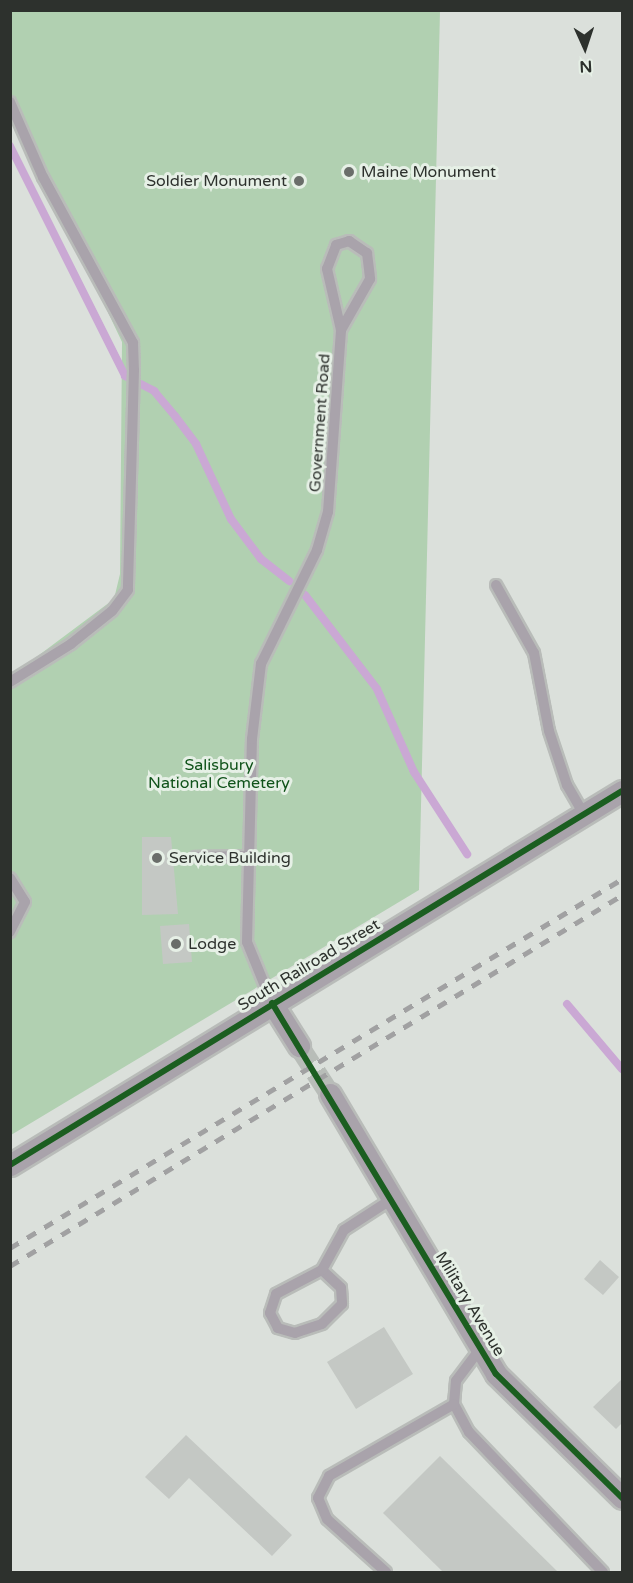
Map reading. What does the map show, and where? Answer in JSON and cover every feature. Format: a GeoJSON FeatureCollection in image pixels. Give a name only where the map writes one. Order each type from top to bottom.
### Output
{"type":"FeatureCollection","features":[{"type":"Feature","properties":{"kind":"street","name":"South Railroad Street"},"geometry":{"type":"LineString","coordinates":[[10,1165],[622,790]]}},
{"type":"Feature","properties":{"kind":"street"},"geometry":{"type":"LineString","coordinates":[[272,1003],[299,1046]]}},
{"type":"Feature","properties":{"kind":"street","name":"Military Avenue"},"geometry":{"type":"LineString","coordinates":[[330,1094],[496,1374],[622,1498]]}},
{"type":"Feature","properties":{"kind":"lane"},"geometry":{"type":"LineString","coordinates":[[10,102],[43,177],[133,343],[134,369],[128,590],[112,611],[72,644],[10,682]]}},
{"type":"Feature","properties":{"kind":"lane","name":"Government Road"},"geometry":{"type":"LineString","coordinates":[[272,1003],[247,942],[246,856],[261,664],[285,611],[310,566],[328,512],[336,453],[341,330],[327,269],[336,245],[349,241],[366,253],[370,279],[341,330]]}},
{"type":"Feature","properties":{"kind":"lane"},"geometry":{"type":"LineString","coordinates":[[496,585],[534,653],[549,731],[567,785],[584,814]]}},
{"type":"Feature","properties":{"kind":"lane"},"geometry":{"type":"LineString","coordinates":[[195,857],[246,856]]}},
{"type":"Feature","properties":{"kind":"lane"},"geometry":{"type":"LineString","coordinates":[[10,878],[25,902],[10,932]]}},
{"type":"Feature","properties":{"kind":"lane"},"geometry":{"type":"LineString","coordinates":[[322,1270],[341,1288],[342,1304],[322,1324],[295,1333],[278,1328],[270,1313],[276,1294],[322,1270],[344,1230],[392,1199]]}},
{"type":"Feature","properties":{"kind":"lane"},"geometry":{"type":"LineString","coordinates":[[480,1349],[456,1381],[454,1404],[469,1432],[603,1572]]}},
{"type":"Feature","properties":{"kind":"lane"},"geometry":{"type":"LineString","coordinates":[[386,1572],[327,1519],[318,1498],[328,1476],[454,1404]]}},
{"type":"Feature","properties":{"kind":"green space","name":"Salisbury National Cemetery"},"geometry":{"type":"Polygon","coordinates":[[[11,11],[440,11],[419,890],[11,1135],[11,676],[114,599],[120,574],[122,342],[11,107],[11,11]]]}},
{"type":"Feature","properties":{"kind":"building","name":"Service Building"},"geometry":{"type":"Polygon","coordinates":[[[142,837],[171,837],[178,914],[142,915],[142,837]]]}},
{"type":"Feature","properties":{"kind":"building","name":"Lodge"},"geometry":{"type":"Polygon","coordinates":[[[189,924],[192,962],[163,964],[160,926],[189,924]]]}},
{"type":"Feature","properties":{"kind":"building"},"geometry":{"type":"Polygon","coordinates":[[[600,1260],[619,1277],[603,1295],[584,1279],[600,1260]]]}},
{"type":"Feature","properties":{"kind":"building"},"geometry":{"type":"Polygon","coordinates":[[[384,1327],[413,1374],[356,1409],[327,1362],[384,1327]]]}},
{"type":"Feature","properties":{"kind":"building"},"geometry":{"type":"Polygon","coordinates":[[[622,1379],[622,1423],[616,1429],[593,1407],[622,1379]]]}},
{"type":"Feature","properties":{"kind":"building"},"geometry":{"type":"Polygon","coordinates":[[[186,1435],[292,1535],[272,1556],[189,1478],[169,1499],[145,1477],[186,1435]]]}},
{"type":"Feature","properties":{"kind":"building"},"geometry":{"type":"Polygon","coordinates":[[[440,1456],[558,1572],[443,1572],[383,1513],[440,1456]]]}},
{"type":"Feature","properties":{"kind":"waterway"},"geometry":{"type":"LineString","coordinates":[[10,146],[125,376],[154,391],[175,416],[196,444],[231,519],[261,559],[289,581]]}},
{"type":"Feature","properties":{"kind":"waterway"},"geometry":{"type":"LineString","coordinates":[[305,595],[377,689],[414,772],[467,854]]}},
{"type":"Feature","properties":{"kind":"waterway"},"geometry":{"type":"LineString","coordinates":[[567,1004],[622,1069]]}},
{"type":"Feature","properties":{"kind":"tunnel"},"geometry":{"type":"LineString","coordinates":[[299,1046],[330,1094]]}},
{"type":"Feature","properties":{"kind":"railway"},"geometry":{"type":"LineString","coordinates":[[10,1248],[622,879]]}},
{"type":"Feature","properties":{"kind":"railway"},"geometry":{"type":"LineString","coordinates":[[10,1266],[622,895]]}},
{"type":"Feature","properties":{"kind":"cycle path"},"geometry":{"type":"LineString","coordinates":[[10,1165],[622,791]]}},
{"type":"Feature","properties":{"kind":"cycle path"},"geometry":{"type":"LineString","coordinates":[[272,1003],[496,1374],[622,1498]]}},
{"type":"Feature","properties":{"kind":"place","name":"Maine Monument"},"geometry":{"type":"Point","coordinates":[349,172]}},
{"type":"Feature","properties":{"kind":"place","name":"Soldier Monument"},"geometry":{"type":"Point","coordinates":[299,181]}},
{"type":"Feature","properties":{"kind":"place","name":"Service Building"},"geometry":{"type":"Point","coordinates":[157,858]}},
{"type":"Feature","properties":{"kind":"place","name":"Lodge"},"geometry":{"type":"Point","coordinates":[176,944]}}]}
